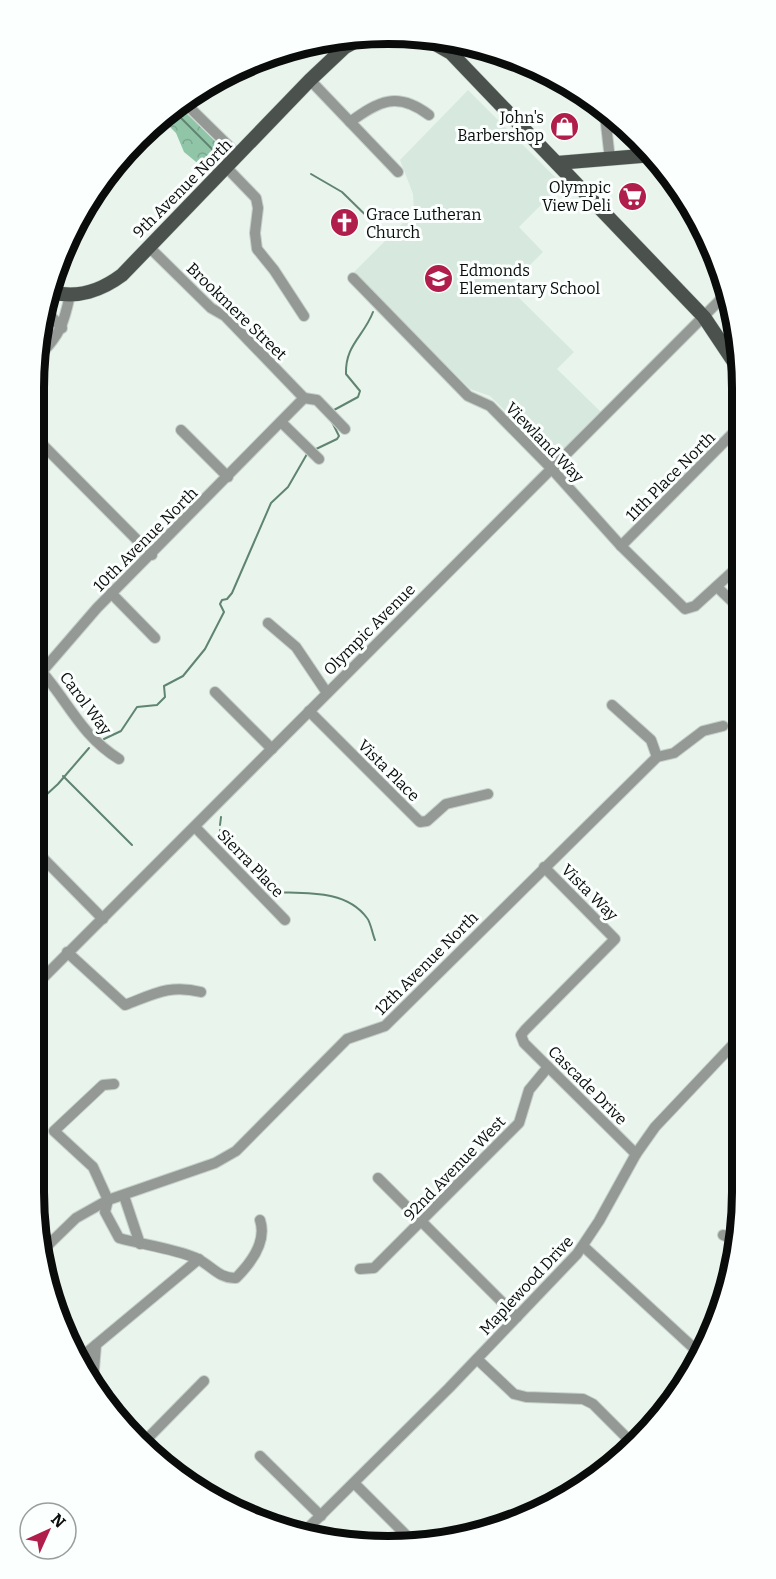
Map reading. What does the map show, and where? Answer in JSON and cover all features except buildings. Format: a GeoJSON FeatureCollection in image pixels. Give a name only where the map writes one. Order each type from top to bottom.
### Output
{"type":"FeatureCollection","features":[{"type":"Feature","properties":{"kind":"main road","name":"9th Avenue North"},"geometry":{"type":"LineString","coordinates":[[70,295],[95,291],[113,282],[342,46]]}},
{"type":"Feature","properties":{"kind":"main road"},"geometry":{"type":"LineString","coordinates":[[440,47],[451,54],[704,317],[731,358]]}},
{"type":"Feature","properties":{"kind":"main road"},"geometry":{"type":"LineString","coordinates":[[557,163],[643,156]]}},
{"type":"Feature","properties":{"kind":"main road"},"geometry":{"type":"LineString","coordinates":[[580,187],[582,174],[592,161]]}},
{"type":"Feature","properties":{"kind":"main road"},"geometry":{"type":"LineString","coordinates":[[57,293],[70,295]]}},
{"type":"Feature","properties":{"kind":"street"},"geometry":{"type":"LineString","coordinates":[[445,48],[451,54]]}},
{"type":"Feature","properties":{"kind":"street"},"geometry":{"type":"LineString","coordinates":[[310,80],[398,172]]}},
{"type":"Feature","properties":{"kind":"street"},"geometry":{"type":"LineString","coordinates":[[350,122],[376,103],[397,100],[416,105],[429,115]]}},
{"type":"Feature","properties":{"kind":"street"},"geometry":{"type":"LineString","coordinates":[[189,107],[238,155]]}},
{"type":"Feature","properties":{"kind":"street"},"geometry":{"type":"LineString","coordinates":[[606,121],[610,160]]}},
{"type":"Feature","properties":{"kind":"street"},"geometry":{"type":"LineString","coordinates":[[226,167],[256,198],[258,208],[255,233],[257,249],[274,270],[304,316]]}},
{"type":"Feature","properties":{"kind":"street","name":"Brookmere Street"},"geometry":{"type":"LineString","coordinates":[[148,246],[211,308],[225,316],[304,398]]}},
{"type":"Feature","properties":{"kind":"street","name":"Viewland Way"},"geometry":{"type":"LineString","coordinates":[[353,278],[468,396],[490,406],[550,467],[621,546],[685,609],[695,606],[718,588]]}},
{"type":"Feature","properties":{"kind":"street"},"geometry":{"type":"LineString","coordinates":[[45,350],[56,339],[62,328],[70,295]]}},
{"type":"Feature","properties":{"kind":"street","name":"Olympic Avenue"},"geometry":{"type":"LineString","coordinates":[[44,977],[550,467],[721,299]]}},
{"type":"Feature","properties":{"kind":"street"},"geometry":{"type":"LineString","coordinates":[[51,316],[62,328]]}},
{"type":"Feature","properties":{"kind":"street"},"geometry":{"type":"LineString","coordinates":[[304,398],[317,400],[345,429]]}},
{"type":"Feature","properties":{"kind":"street","name":"10th Avenue North"},"geometry":{"type":"LineString","coordinates":[[44,668],[111,593],[152,555],[304,398]]}},
{"type":"Feature","properties":{"kind":"street"},"geometry":{"type":"LineString","coordinates":[[281,422],[318,459]]}},
{"type":"Feature","properties":{"kind":"street"},"geometry":{"type":"LineString","coordinates":[[181,430],[228,477]]}},
{"type":"Feature","properties":{"kind":"street","name":"11th Place North"},"geometry":{"type":"LineString","coordinates":[[621,546],[732,434]]}},
{"type":"Feature","properties":{"kind":"street"},"geometry":{"type":"LineString","coordinates":[[44,446],[152,555]]}},
{"type":"Feature","properties":{"kind":"street"},"geometry":{"type":"LineString","coordinates":[[732,573],[718,588],[732,601]]}},
{"type":"Feature","properties":{"kind":"street"},"geometry":{"type":"LineString","coordinates":[[111,593],[154,638]]}},
{"type":"Feature","properties":{"kind":"street"},"geometry":{"type":"LineString","coordinates":[[268,623],[296,647],[327,693]]}},
{"type":"Feature","properties":{"kind":"street","name":"Carol Way"},"geometry":{"type":"LineString","coordinates":[[44,673],[81,727],[99,747],[119,759]]}},
{"type":"Feature","properties":{"kind":"street"},"geometry":{"type":"LineString","coordinates":[[214,692],[272,749]]}},
{"type":"Feature","properties":{"kind":"street"},"geometry":{"type":"LineString","coordinates":[[612,705],[651,740],[657,757]]}},
{"type":"Feature","properties":{"kind":"street","name":"Vista Place"},"geometry":{"type":"LineString","coordinates":[[309,711],[420,822],[427,821],[446,804],[488,794]]}},
{"type":"Feature","properties":{"kind":"street","name":"12th Avenue North"},"geometry":{"type":"LineString","coordinates":[[48,1245],[76,1218],[108,1200],[215,1163],[236,1151],[347,1040],[385,1026],[657,757],[674,753],[703,731],[723,726]]}},
{"type":"Feature","properties":{"kind":"street","name":"Sierra Place"},"geometry":{"type":"LineString","coordinates":[[195,827],[285,920]]}},
{"type":"Feature","properties":{"kind":"street"},"geometry":{"type":"LineString","coordinates":[[44,859],[103,919]]}},
{"type":"Feature","properties":{"kind":"street","name":"Vista Way"},"geometry":{"type":"LineString","coordinates":[[521,1035],[615,939],[544,867]]}},
{"type":"Feature","properties":{"kind":"street"},"geometry":{"type":"LineString","coordinates":[[68,952],[125,1005],[167,988],[184,988],[201,992]]}},
{"type":"Feature","properties":{"kind":"street","name":"Cascade Drive"},"geometry":{"type":"LineString","coordinates":[[521,1035],[524,1043],[636,1154]]}},
{"type":"Feature","properties":{"kind":"street","name":"Maplewood Drive"},"geometry":{"type":"LineString","coordinates":[[310,1526],[477,1359],[583,1246],[636,1154],[666,1114],[732,1045]]}},
{"type":"Feature","properties":{"kind":"street","name":"92nd Avenue West"},"geometry":{"type":"LineString","coordinates":[[360,1269],[374,1268],[519,1123],[529,1090],[548,1067]]}},
{"type":"Feature","properties":{"kind":"street"},"geometry":{"type":"LineString","coordinates":[[114,1084],[103,1085],[54,1131],[93,1167],[108,1200],[105,1212],[112,1231],[119,1238],[174,1250],[199,1259],[226,1279],[236,1278],[251,1263],[264,1231],[260,1220]]}},
{"type":"Feature","properties":{"kind":"street"},"geometry":{"type":"LineString","coordinates":[[378,1178],[517,1317]]}},
{"type":"Feature","properties":{"kind":"street"},"geometry":{"type":"LineString","coordinates":[[124,1196],[140,1244]]}},
{"type":"Feature","properties":{"kind":"street"},"geometry":{"type":"LineString","coordinates":[[723,1235],[730,1237]]}},
{"type":"Feature","properties":{"kind":"street"},"geometry":{"type":"LineString","coordinates":[[583,1246],[694,1348]]}},
{"type":"Feature","properties":{"kind":"street"},"geometry":{"type":"LineString","coordinates":[[85,1354],[199,1259]]}},
{"type":"Feature","properties":{"kind":"street"},"geometry":{"type":"LineString","coordinates":[[94,1369],[96,1345]]}},
{"type":"Feature","properties":{"kind":"street"},"geometry":{"type":"LineString","coordinates":[[477,1359],[514,1394],[526,1397],[583,1399],[593,1404],[628,1439]]}},
{"type":"Feature","properties":{"kind":"street"},"geometry":{"type":"LineString","coordinates":[[148,1438],[204,1381]]}},
{"type":"Feature","properties":{"kind":"street"},"geometry":{"type":"LineString","coordinates":[[260,1456],[321,1516]]}},
{"type":"Feature","properties":{"kind":"street"},"geometry":{"type":"LineString","coordinates":[[354,1483],[406,1535]]}},
{"type":"Feature","properties":{"kind":"shaded area","name":"Edmonds Elementary School"},"geometry":{"type":"Polygon","coordinates":[[[468,90],[562,184],[519,227],[543,252],[508,287],[574,352],[557,369],[601,412],[554,459],[490,396],[470,389],[354,272],[414,212],[413,194],[400,160],[468,90]]]}},
{"type":"Feature","properties":{"kind":"green space"},"geometry":{"type":"Polygon","coordinates":[[[184,111],[221,147],[212,163],[201,166],[184,152],[176,133],[167,124],[184,111]]]}},
{"type":"Feature","properties":{"kind":"waterway"},"geometry":{"type":"LineString","coordinates":[[178,115],[216,153]]}},
{"type":"Feature","properties":{"kind":"waterway"},"geometry":{"type":"LineString","coordinates":[[311,174],[342,192],[387,236]]}},
{"type":"Feature","properties":{"kind":"waterway"},"geometry":{"type":"LineString","coordinates":[[334,410],[358,397],[360,391],[346,374],[347,364],[352,348],[373,312]]}},
{"type":"Feature","properties":{"kind":"waterway"},"geometry":{"type":"LineString","coordinates":[[314,450],[339,436],[332,422]]}},
{"type":"Feature","properties":{"kind":"waterway"},"geometry":{"type":"LineString","coordinates":[[104,739],[121,731],[137,707],[157,705],[165,697],[164,686],[183,676],[205,649],[224,612],[220,604],[232,593],[271,503],[288,487],[307,454]]}},
{"type":"Feature","properties":{"kind":"waterway"},"geometry":{"type":"LineString","coordinates":[[44,797],[89,748]]}},
{"type":"Feature","properties":{"kind":"waterway"},"geometry":{"type":"LineString","coordinates":[[63,776],[132,845]]}},
{"type":"Feature","properties":{"kind":"waterway"},"geometry":{"type":"LineString","coordinates":[[220,825],[221,817]]}},
{"type":"Feature","properties":{"kind":"waterway"},"geometry":{"type":"LineString","coordinates":[[220,830],[222,841],[239,860]]}},
{"type":"Feature","properties":{"kind":"waterway"},"geometry":{"type":"LineString","coordinates":[[246,867],[270,892],[322,894],[335,897],[358,908],[370,923],[375,940]]}},
{"type":"Feature","properties":{"kind":"place","name":"John's Barbershop"},"geometry":{"type":"Point","coordinates":[565,126]}},
{"type":"Feature","properties":{"kind":"place","name":"Olympic View Deli"},"geometry":{"type":"Point","coordinates":[632,196]}},
{"type":"Feature","properties":{"kind":"place","name":"Grace Lutheran Church"},"geometry":{"type":"Point","coordinates":[345,223]}},
{"type":"Feature","properties":{"kind":"place","name":"Edmonds Elementary School"},"geometry":{"type":"Point","coordinates":[438,279]}}]}
